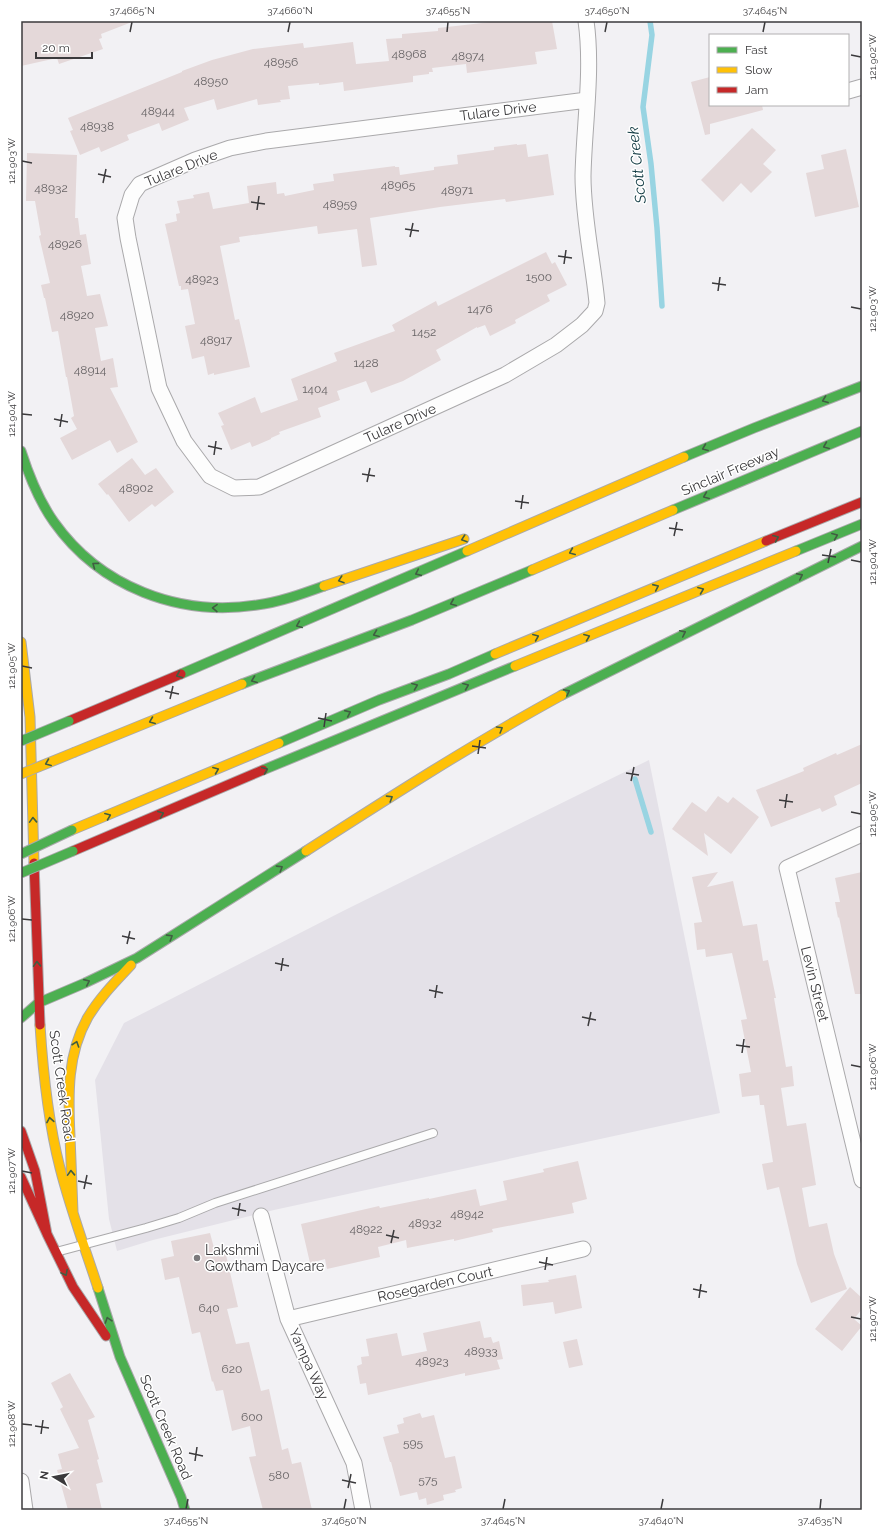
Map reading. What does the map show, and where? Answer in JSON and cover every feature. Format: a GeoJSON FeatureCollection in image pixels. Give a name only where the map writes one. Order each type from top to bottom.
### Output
{"type":"FeatureCollection","features":[{"type":"Feature","properties":{"kind":"main road"},"geometry":{"type":"LineString","coordinates":[[21,741],[326,614],[607,488],[862,386]]}},
{"type":"Feature","properties":{"kind":"main road","name":"Sinclair Freeway"},"geometry":{"type":"LineString","coordinates":[[21,774],[240,686],[412,620],[862,431]]}},
{"type":"Feature","properties":{"kind":"main road"},"geometry":{"type":"LineString","coordinates":[[21,451],[28,473],[38,496],[55,524],[83,557],[121,583],[143,594],[186,605],[208,608],[230,608],[278,601],[469,537]]}},
{"type":"Feature","properties":{"kind":"main road"},"geometry":{"type":"LineString","coordinates":[[499,527],[607,488]]}},
{"type":"Feature","properties":{"kind":"main road"},"geometry":{"type":"LineString","coordinates":[[21,854],[72,830],[139,804],[379,700],[449,674],[689,572],[862,502]]}},
{"type":"Feature","properties":{"kind":"main road"},"geometry":{"type":"LineString","coordinates":[[21,873],[352,732],[862,524]]}},
{"type":"Feature","properties":{"kind":"main road"},"geometry":{"type":"LineString","coordinates":[[21,1018],[38,1003],[85,983],[137,958],[502,728],[561,695],[650,650],[862,546]]}},
{"type":"Feature","properties":{"kind":"main road","name":"Scott Creek Road"},"geometry":{"type":"LineString","coordinates":[[21,642],[30,716],[38,1003],[43,1073],[50,1120],[60,1168],[120,1357],[181,1497],[185,1510]]}},
{"type":"Feature","properties":{"kind":"main road"},"geometry":{"type":"LineString","coordinates":[[73,1212],[68,1089],[69,1067],[75,1043],[85,1023],[99,1001],[137,958]]}},
{"type":"Feature","properties":{"kind":"main road","name":"Scott Creek Road"},"geometry":{"type":"LineString","coordinates":[[21,1130],[35,1171],[47,1234],[73,1287],[120,1357]]}},
{"type":"Feature","properties":{"kind":"main road"},"geometry":{"type":"LineString","coordinates":[[21,1177],[47,1234]]}},
{"type":"Feature","properties":{"kind":"street","name":"Tulare Drive"},"geometry":{"type":"LineString","coordinates":[[586,21],[588,39],[587,100],[583,177],[586,221],[597,303],[595,311],[582,325],[556,345],[505,375],[259,487],[234,488],[210,476],[184,441],[159,388],[125,218],[132,195],[140,184],[195,160],[230,148],[266,141],[587,100]]}},
{"type":"Feature","properties":{"kind":"street"},"geometry":{"type":"LineString","coordinates":[[849,91],[862,87]]}},
{"type":"Feature","properties":{"kind":"street","name":"Levin Street"},"geometry":{"type":"LineString","coordinates":[[862,834],[787,868],[862,1180]]}},
{"type":"Feature","properties":{"kind":"street","name":"Yampa Way"},"geometry":{"type":"LineString","coordinates":[[261,1216],[288,1318],[354,1464],[363,1510]]}},
{"type":"Feature","properties":{"kind":"street","name":"Rosegarden Court"},"geometry":{"type":"LineString","coordinates":[[288,1318],[583,1249]]}},
{"type":"Feature","properties":{"kind":"street"},"geometry":{"type":"LineString","coordinates":[[21,1481],[25,1510]]}},
{"type":"Feature","properties":{"kind":"lane"},"geometry":{"type":"LineString","coordinates":[[55,1252],[179,1218],[215,1203],[433,1133]]}},
{"type":"Feature","properties":{"kind":"shaded area"},"geometry":{"type":"Polygon","coordinates":[[[649,760],[720,1113],[274,1210],[153,1240],[117,1251],[109,1219],[95,1080],[124,1023],[345,910],[649,760]]]}},
{"type":"Feature","properties":{"kind":"building"},"geometry":{"type":"Polygon","coordinates":[[[21,21],[132,22],[101,34],[102,38],[99,39],[103,49],[59,64],[57,58],[21,66],[21,21]]]}},
{"type":"Feature","properties":{"kind":"building"},"geometry":{"type":"Polygon","coordinates":[[[500,21],[552,21],[557,49],[535,52],[537,64],[467,73],[466,64],[432,68],[433,72],[429,72],[429,74],[413,76],[413,82],[344,91],[343,82],[319,85],[319,83],[288,86],[290,99],[280,100],[281,102],[258,105],[257,99],[217,110],[214,99],[184,108],[189,120],[162,131],[159,123],[127,135],[129,140],[101,152],[99,147],[80,155],[70,131],[73,130],[68,118],[182,71],[212,60],[253,49],[303,43],[304,48],[353,42],[356,64],[389,61],[386,39],[402,38],[402,34],[438,31],[438,28],[500,21]]]}},
{"type":"Feature","properties":{"kind":"building"},"geometry":{"type":"Polygon","coordinates":[[[709,77],[709,106],[762,106],[763,110],[710,124],[710,134],[705,135],[691,82],[709,77]]]}},
{"type":"Feature","properties":{"kind":"building"},"geometry":{"type":"Polygon","coordinates":[[[752,128],[776,150],[763,164],[772,172],[751,193],[741,183],[723,202],[701,180],[752,128]]]}},
{"type":"Feature","properties":{"kind":"building"},"geometry":{"type":"Polygon","coordinates":[[[526,144],[528,157],[548,154],[554,195],[506,202],[505,199],[440,207],[370,218],[377,265],[362,267],[357,229],[318,234],[317,226],[239,237],[240,242],[220,246],[235,320],[239,319],[250,367],[208,375],[204,356],[192,359],[185,326],[195,324],[188,289],[181,290],[181,286],[179,286],[165,224],[177,221],[176,214],[180,213],[177,201],[194,198],[193,195],[209,192],[213,209],[249,203],[247,186],[276,182],[277,194],[284,193],[285,196],[314,190],[313,184],[334,181],[333,174],[395,166],[399,167],[400,175],[434,170],[434,167],[458,164],[457,155],[494,150],[494,147],[526,144]]]}},
{"type":"Feature","properties":{"kind":"building"},"geometry":{"type":"Polygon","coordinates":[[[846,149],[859,207],[815,217],[806,173],[824,169],[821,155],[846,149]]]}},
{"type":"Feature","properties":{"kind":"building"},"geometry":{"type":"Polygon","coordinates":[[[27,153],[77,155],[75,218],[78,218],[80,235],[86,234],[91,264],[81,266],[87,296],[100,294],[108,326],[95,328],[101,361],[113,358],[118,387],[110,388],[138,442],[117,453],[110,440],[72,460],[60,438],[77,429],[71,418],[74,416],[58,331],[52,332],[41,285],[50,283],[39,236],[41,235],[35,201],[26,201],[27,153]]]}},
{"type":"Feature","properties":{"kind":"building"},"geometry":{"type":"Polygon","coordinates":[[[546,252],[552,264],[555,262],[567,285],[547,295],[550,301],[515,320],[516,323],[490,336],[485,325],[477,327],[436,350],[441,360],[403,381],[371,393],[366,381],[337,391],[340,400],[318,408],[321,417],[279,432],[280,434],[271,439],[252,447],[250,442],[231,450],[221,426],[224,425],[218,413],[255,397],[261,413],[298,400],[291,379],[337,361],[334,353],[395,331],[392,325],[436,301],[438,306],[546,252]]]}},
{"type":"Feature","properties":{"kind":"building"},"geometry":{"type":"Polygon","coordinates":[[[132,458],[145,475],[156,468],[174,492],[155,507],[152,504],[129,522],[108,494],[107,495],[98,484],[132,458]]]}},
{"type":"Feature","properties":{"kind":"building"},"geometry":{"type":"Polygon","coordinates":[[[862,744],[862,783],[834,796],[837,805],[822,812],[820,808],[771,827],[756,790],[804,771],[803,768],[836,753],[837,755],[862,744]]]}},
{"type":"Feature","properties":{"kind":"building"},"geometry":{"type":"Polygon","coordinates":[[[718,796],[728,803],[733,797],[759,817],[731,854],[704,833],[708,856],[672,829],[692,802],[706,812],[718,796]]]}},
{"type":"Feature","properties":{"kind":"building"},"geometry":{"type":"Polygon","coordinates":[[[718,872],[707,887],[733,881],[743,926],[757,924],[763,961],[768,960],[776,998],[774,998],[786,1067],[792,1066],[794,1086],[781,1088],[787,1126],[806,1123],[816,1185],[802,1188],[809,1227],[827,1223],[834,1254],[847,1289],[811,1303],[797,1264],[779,1187],[767,1190],[762,1164],[773,1162],[764,1105],[760,1105],[759,1095],[742,1097],[739,1074],[751,1072],[741,1020],[747,1019],[732,953],[706,957],[705,949],[697,950],[694,923],[702,922],[692,877],[718,872]]]}},
{"type":"Feature","properties":{"kind":"building"},"geometry":{"type":"Polygon","coordinates":[[[862,872],[862,994],[855,994],[835,902],[840,902],[835,878],[862,872]]]}},
{"type":"Feature","properties":{"kind":"building"},"geometry":{"type":"Polygon","coordinates":[[[578,1161],[587,1199],[572,1203],[574,1213],[492,1229],[493,1232],[454,1241],[454,1239],[407,1248],[406,1240],[378,1247],[380,1257],[327,1269],[325,1259],[310,1263],[301,1224],[379,1206],[380,1208],[476,1189],[480,1206],[507,1200],[503,1181],[544,1172],[543,1169],[578,1161]]]}},
{"type":"Feature","properties":{"kind":"building"},"geometry":{"type":"Polygon","coordinates":[[[210,1233],[214,1248],[224,1246],[238,1307],[227,1309],[236,1344],[249,1342],[261,1391],[269,1389],[282,1450],[288,1448],[292,1464],[301,1462],[312,1510],[263,1510],[249,1457],[256,1456],[250,1426],[232,1431],[223,1390],[216,1391],[213,1381],[212,1382],[200,1332],[192,1334],[179,1277],[165,1280],[161,1259],[174,1256],[171,1241],[210,1233]]]}},
{"type":"Feature","properties":{"kind":"building"},"geometry":{"type":"Polygon","coordinates":[[[576,1275],[582,1308],[555,1314],[553,1302],[523,1306],[521,1285],[549,1282],[548,1280],[576,1275]]]}},
{"type":"Feature","properties":{"kind":"building"},"geometry":{"type":"Polygon","coordinates":[[[850,1287],[862,1298],[862,1309],[854,1319],[862,1326],[842,1351],[815,1329],[850,1287]]]}},
{"type":"Feature","properties":{"kind":"building"},"geometry":{"type":"Polygon","coordinates":[[[480,1321],[484,1338],[491,1337],[493,1343],[499,1341],[503,1359],[497,1360],[500,1369],[465,1376],[465,1373],[368,1395],[366,1383],[360,1384],[357,1366],[362,1364],[361,1357],[369,1356],[366,1339],[397,1333],[402,1356],[427,1351],[423,1333],[480,1321]]]}},
{"type":"Feature","properties":{"kind":"building"},"geometry":{"type":"Polygon","coordinates":[[[577,1339],[583,1365],[569,1368],[563,1342],[577,1339]]]}},
{"type":"Feature","properties":{"kind":"building"},"geometry":{"type":"Polygon","coordinates":[[[70,1373],[95,1417],[88,1420],[99,1459],[97,1460],[103,1482],[96,1484],[102,1510],[68,1510],[57,1470],[62,1469],[58,1454],[79,1448],[60,1409],[63,1407],[51,1383],[70,1373]]]}},
{"type":"Feature","properties":{"kind":"building"},"geometry":{"type":"Polygon","coordinates":[[[420,1413],[422,1418],[434,1415],[445,1458],[455,1456],[462,1488],[455,1490],[456,1492],[443,1495],[444,1500],[427,1505],[426,1498],[419,1500],[417,1492],[400,1496],[383,1437],[399,1433],[397,1425],[404,1423],[403,1418],[420,1413]]]}},
{"type":"Feature","properties":{"kind":"waterway","name":"Scott Creek"},"geometry":{"type":"LineString","coordinates":[[650,21],[652,35],[643,107],[651,164],[662,306]]}},
{"type":"Feature","properties":{"kind":"waterway","name":"Scott Creek"},"geometry":{"type":"LineString","coordinates":[[635,779],[651,832]]}},
{"type":"Feature","properties":{"kind":"traffic: fast"},"geometry":{"type":"LineString","coordinates":[[684,457],[862,386]]}},
{"type":"Feature","properties":{"kind":"traffic: fast"},"geometry":{"type":"LineString","coordinates":[[673,510],[862,431]]}},
{"type":"Feature","properties":{"kind":"traffic: fast"},"geometry":{"type":"LineString","coordinates":[[21,451],[39,497],[54,522],[73,545],[94,564],[118,580],[144,592],[171,601],[199,606],[228,608],[274,602],[324,586]]}},
{"type":"Feature","properties":{"kind":"traffic: fast"},"geometry":{"type":"LineString","coordinates":[[796,551],[862,524]]}},
{"type":"Feature","properties":{"kind":"traffic: fast"},"geometry":{"type":"LineString","coordinates":[[562,695],[862,546]]}},
{"type":"Feature","properties":{"kind":"traffic: fast"},"geometry":{"type":"LineString","coordinates":[[181,674],[467,551]]}},
{"type":"Feature","properties":{"kind":"traffic: fast"},"geometry":{"type":"LineString","coordinates":[[242,684],[412,620],[532,570]]}},
{"type":"Feature","properties":{"kind":"traffic: fast"},"geometry":{"type":"LineString","coordinates":[[279,743],[379,700],[449,674],[495,654]]}},
{"type":"Feature","properties":{"kind":"traffic: fast"},"geometry":{"type":"LineString","coordinates":[[263,770],[515,666]]}},
{"type":"Feature","properties":{"kind":"traffic: fast"},"geometry":{"type":"LineString","coordinates":[[21,741],[69,721]]}},
{"type":"Feature","properties":{"kind":"traffic: fast"},"geometry":{"type":"LineString","coordinates":[[21,854],[72,830]]}},
{"type":"Feature","properties":{"kind":"traffic: fast"},"geometry":{"type":"LineString","coordinates":[[21,873],[73,851]]}},
{"type":"Feature","properties":{"kind":"traffic: fast"},"geometry":{"type":"LineString","coordinates":[[21,1018],[38,1003],[85,983],[137,958],[306,851]]}},
{"type":"Feature","properties":{"kind":"traffic: fast"},"geometry":{"type":"LineString","coordinates":[[98,1288],[120,1357],[181,1497],[185,1510]]}},
{"type":"Feature","properties":{"kind":"traffic: slow"},"geometry":{"type":"LineString","coordinates":[[467,551],[684,457]]}},
{"type":"Feature","properties":{"kind":"traffic: slow"},"geometry":{"type":"LineString","coordinates":[[532,570],[673,510]]}},
{"type":"Feature","properties":{"kind":"traffic: slow"},"geometry":{"type":"LineString","coordinates":[[324,586],[464,539]]}},
{"type":"Feature","properties":{"kind":"traffic: slow"},"geometry":{"type":"LineString","coordinates":[[495,654],[766,541]]}},
{"type":"Feature","properties":{"kind":"traffic: slow"},"geometry":{"type":"LineString","coordinates":[[515,666],[796,551]]}},
{"type":"Feature","properties":{"kind":"traffic: slow"},"geometry":{"type":"LineString","coordinates":[[21,642],[30,717],[34,863]]}},
{"type":"Feature","properties":{"kind":"traffic: slow"},"geometry":{"type":"LineString","coordinates":[[75,752],[242,684]]}},
{"type":"Feature","properties":{"kind":"traffic: slow"},"geometry":{"type":"LineString","coordinates":[[306,851],[464,751],[562,695]]}},
{"type":"Feature","properties":{"kind":"traffic: slow"},"geometry":{"type":"LineString","coordinates":[[72,830],[279,743]]}},
{"type":"Feature","properties":{"kind":"traffic: slow"},"geometry":{"type":"LineString","coordinates":[[21,774],[75,752]]}},
{"type":"Feature","properties":{"kind":"traffic: slow"},"geometry":{"type":"LineString","coordinates":[[73,1212],[69,1090],[70,1075],[76,1045],[88,1017],[103,996],[131,965]]}},
{"type":"Feature","properties":{"kind":"traffic: slow"},"geometry":{"type":"LineString","coordinates":[[40,1025],[52,1133],[68,1198],[98,1288]]}},
{"type":"Feature","properties":{"kind":"traffic: jam"},"geometry":{"type":"LineString","coordinates":[[766,541],[862,502]]}},
{"type":"Feature","properties":{"kind":"traffic: jam"},"geometry":{"type":"LineString","coordinates":[[69,721],[181,674]]}},
{"type":"Feature","properties":{"kind":"traffic: jam"},"geometry":{"type":"LineString","coordinates":[[73,851],[263,770]]}},
{"type":"Feature","properties":{"kind":"traffic: jam"},"geometry":{"type":"LineString","coordinates":[[34,863],[40,1025]]}},
{"type":"Feature","properties":{"kind":"traffic: jam"},"geometry":{"type":"LineString","coordinates":[[21,1131],[35,1171],[47,1234],[73,1287],[106,1336]]}},
{"type":"Feature","properties":{"kind":"traffic: jam"},"geometry":{"type":"LineString","coordinates":[[21,1177],[47,1234]]}},
{"type":"Feature","properties":{"kind":"place","name":"Lakshmi Gowtham Daycare"},"geometry":{"type":"Point","coordinates":[197,1258]}}]}
